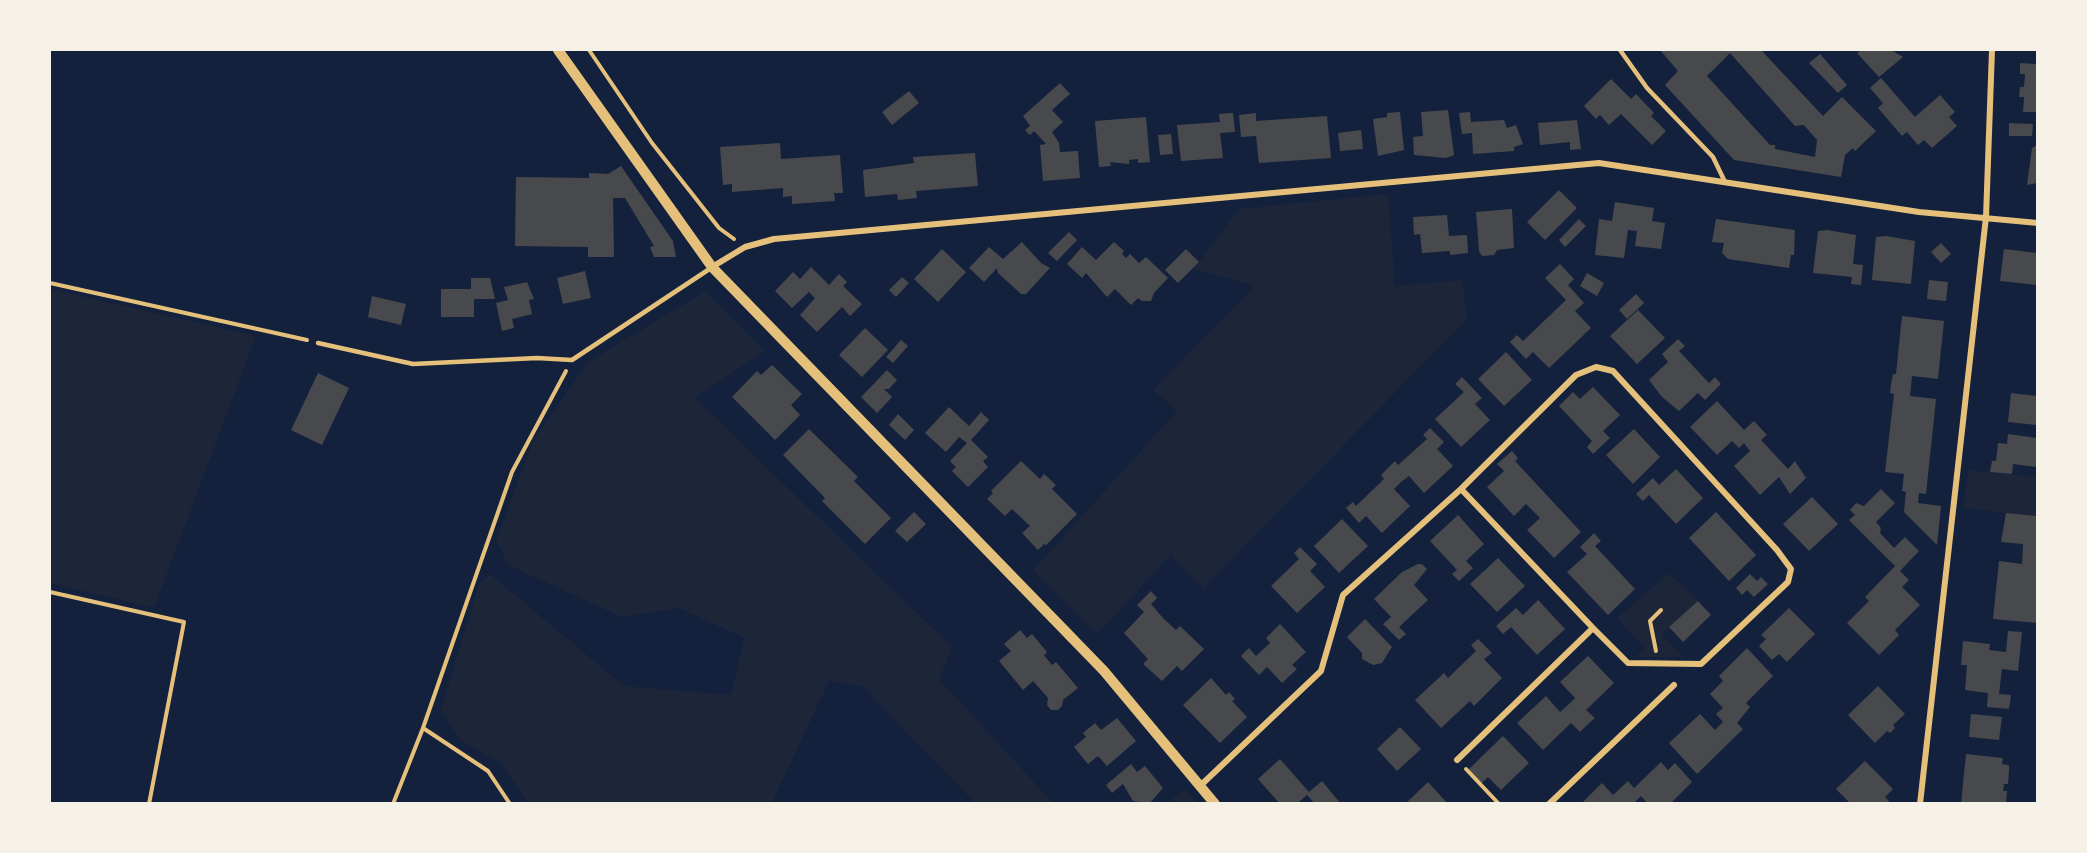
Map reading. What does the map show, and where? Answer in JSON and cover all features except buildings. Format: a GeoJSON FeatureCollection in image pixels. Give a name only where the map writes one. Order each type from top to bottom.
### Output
{"type":"FeatureCollection","features":[{"type":"Feature","properties":{"kind":"street"},"geometry":{"type":"LineString","coordinates":[[558,50],[712,267],[1104,671],[1215,804]]}},
{"type":"Feature","properties":{"kind":"street"},"geometry":{"type":"LineString","coordinates":[[1920,804],[1986,217],[1992,50]]}},
{"type":"Feature","properties":{"kind":"street"},"geometry":{"type":"LineString","coordinates":[[712,267],[745,247],[774,239],[1599,163],[1919,212],[2037,223]]}},
{"type":"Feature","properties":{"kind":"street"},"geometry":{"type":"LineString","coordinates":[[1200,786],[1321,671],[1343,595],[1461,489],[1575,375],[1596,367],[1613,371],[1770,542],[1791,569],[1788,582],[1701,664],[1628,663],[1461,489]]}},
{"type":"Feature","properties":{"kind":"street"},"geometry":{"type":"LineString","coordinates":[[1457,760],[1593,628]]}},
{"type":"Feature","properties":{"kind":"street"},"geometry":{"type":"LineString","coordinates":[[1550,804],[1674,685]]}},
{"type":"Feature","properties":{"kind":"lane"},"geometry":{"type":"LineString","coordinates":[[1620,50],[1647,88],[1713,157],[1725,182]]}},
{"type":"Feature","properties":{"kind":"lane"},"geometry":{"type":"LineString","coordinates":[[318,343],[413,364],[537,358],[572,360],[712,267]]}},
{"type":"Feature","properties":{"kind":"path"},"geometry":{"type":"LineString","coordinates":[[589,50],[658,151],[719,228],[745,247]]}},
{"type":"Feature","properties":{"kind":"path"},"geometry":{"type":"LineString","coordinates":[[50,283],[318,343]]}},
{"type":"Feature","properties":{"kind":"path"},"geometry":{"type":"LineString","coordinates":[[393,804],[423,728],[512,472],[572,360]]}},
{"type":"Feature","properties":{"kind":"path"},"geometry":{"type":"LineString","coordinates":[[50,592],[184,622],[149,804]]}},
{"type":"Feature","properties":{"kind":"path"},"geometry":{"type":"LineString","coordinates":[[1656,664],[1655,636],[1650,621],[1661,610]]}},
{"type":"Feature","properties":{"kind":"path"},"geometry":{"type":"LineString","coordinates":[[423,728],[488,771],[510,804]]}},
{"type":"Feature","properties":{"kind":"path"},"geometry":{"type":"LineString","coordinates":[[1457,760],[1499,804]]}},
{"type":"Feature","properties":{"kind":"shaded area"},"geometry":{"type":"Polygon","coordinates":[[[1388,194],[1395,286],[1462,280],[1467,319],[1203,589],[1171,555],[1097,634],[1033,570],[1177,411],[1153,390],[1255,286],[1194,269],[1239,209],[1388,194]]]}},
{"type":"Feature","properties":{"kind":"shaded area"},"geometry":{"type":"Polygon","coordinates":[[[50,289],[256,336],[154,608],[50,583],[50,289]]]}},
{"type":"Feature","properties":{"kind":"shaded area"},"geometry":{"type":"Polygon","coordinates":[[[706,291],[765,351],[695,398],[952,647],[939,679],[1053,803],[975,803],[862,686],[829,681],[772,803],[528,803],[500,762],[461,741],[441,710],[479,584],[490,574],[624,686],[731,695],[744,638],[679,608],[622,617],[508,565],[496,540],[534,439],[588,362],[706,291]]]}},
{"type":"Feature","properties":{"kind":"shaded area"},"geometry":{"type":"Polygon","coordinates":[[[1969,470],[2037,477],[2037,516],[1963,508],[1969,470]]]}},
{"type":"Feature","properties":{"kind":"shaded area"},"geometry":{"type":"Polygon","coordinates":[[[1669,573],[1698,601],[1661,635],[1683,657],[1635,657],[1645,648],[1617,618],[1669,573]]]}},
{"type":"Feature","properties":{"kind":"shaded area"},"geometry":{"type":"Polygon","coordinates":[[[1185,789],[1197,803],[1167,803],[1185,789]]]}}]}
